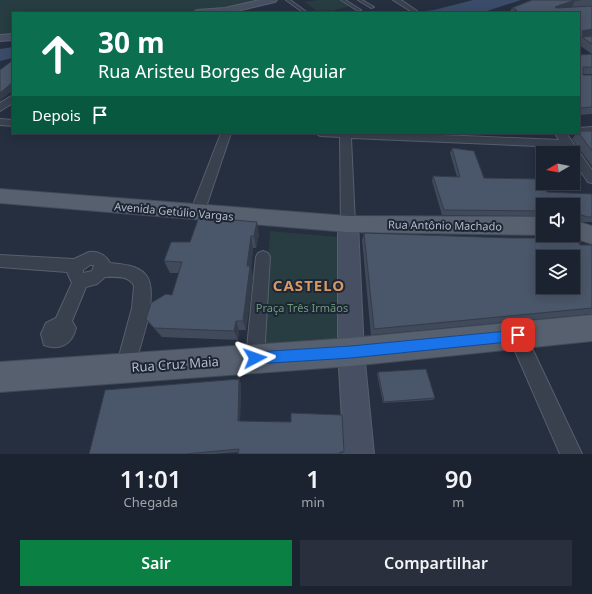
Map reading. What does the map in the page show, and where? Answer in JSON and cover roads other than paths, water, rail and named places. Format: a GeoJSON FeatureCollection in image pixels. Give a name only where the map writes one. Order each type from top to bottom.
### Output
{"type":"FeatureCollection","features":[{"type":"Feature","properties":{"kind":"main road"},"geometry":{"type":"LineString","coordinates":[[211,12],[225,11],[272,0]]}},
{"type":"Feature","properties":{"kind":"main road"},"geometry":{"type":"LineString","coordinates":[[0,38],[12,37]]}},
{"type":"Feature","properties":{"kind":"main road","name":"Avenida Getúlio Vargas"},"geometry":{"type":"LineString","coordinates":[[0,196],[348,224]]}},
{"type":"Feature","properties":{"kind":"main road"},"geometry":{"type":"LineString","coordinates":[[348,224],[351,352],[359,454]]}},
{"type":"Feature","properties":{"kind":"main road","name":"Rua Antônio Machado"},"geometry":{"type":"LineString","coordinates":[[348,224],[536,226]]}},
{"type":"Feature","properties":{"kind":"main road"},"geometry":{"type":"LineString","coordinates":[[580,231],[592,235]]}},
{"type":"Feature","properties":{"kind":"main road","name":"Rua Cruz Maia"},"geometry":{"type":"LineString","coordinates":[[0,377],[351,352],[592,328]]}},
{"type":"Feature","properties":{"kind":"street"},"geometry":{"type":"LineString","coordinates":[[396,0],[414,11]]}},
{"type":"Feature","properties":{"kind":"street"},"geometry":{"type":"LineString","coordinates":[[0,108],[12,99]]}},
{"type":"Feature","properties":{"kind":"street"},"geometry":{"type":"LineString","coordinates":[[0,122],[12,122]]}},
{"type":"Feature","properties":{"kind":"street"},"geometry":{"type":"LineString","coordinates":[[580,131],[592,130]]}},
{"type":"Feature","properties":{"kind":"street"},"geometry":{"type":"LineString","coordinates":[[197,213],[226,134]]}},
{"type":"Feature","properties":{"kind":"street"},"geometry":{"type":"LineString","coordinates":[[345,134],[348,224]]}},
{"type":"Feature","properties":{"kind":"street"},"geometry":{"type":"LineString","coordinates":[[365,134],[567,144]]}},
{"type":"Feature","properties":{"kind":"street"},"geometry":{"type":"LineString","coordinates":[[561,134],[592,179]]}},
{"type":"Feature","properties":{"kind":"street"},"geometry":{"type":"LineString","coordinates":[[580,226],[592,226]]}},
{"type":"Feature","properties":{"kind":"street"},"geometry":{"type":"LineString","coordinates":[[0,255],[0,261],[79,274]]}},
{"type":"Feature","properties":{"kind":"street"},"geometry":{"type":"LineString","coordinates":[[62,324],[84,260],[97,258],[102,263],[101,270],[130,273],[140,280],[143,288],[140,310],[125,367]]}},
{"type":"Feature","properties":{"kind":"street"},"geometry":{"type":"LineString","coordinates":[[255,358],[263,258]]}},
{"type":"Feature","properties":{"kind":"street"},"geometry":{"type":"LineString","coordinates":[[518,335],[571,454]]}},
{"type":"Feature","properties":{"kind":"lane"},"geometry":{"type":"LineString","coordinates":[[288,0],[305,12]]}},
{"type":"Feature","properties":{"kind":"lane"},"geometry":{"type":"LineString","coordinates":[[343,0],[359,10]]}},
{"type":"Feature","properties":{"kind":"lane"},"geometry":{"type":"LineString","coordinates":[[360,0],[372,7]]}},
{"type":"Feature","properties":{"kind":"water"},"geometry":{"type":"Polygon","coordinates":[[[473,0],[521,0],[484,12],[417,12],[434,10],[473,0]]]}},
{"type":"Feature","properties":{"kind":"water"},"geometry":{"type":"Polygon","coordinates":[[[12,47],[12,58],[0,61],[0,49],[12,47]]]}},
{"type":"Feature","properties":{"kind":"district","name":"CASTELO"},"geometry":{"type":"Point","coordinates":[309,285]}},
{"type":"Feature","properties":{"kind":"park label","name":"Praça Três Irmãos"},"geometry":{"type":"Point","coordinates":[302,307]}}]}
